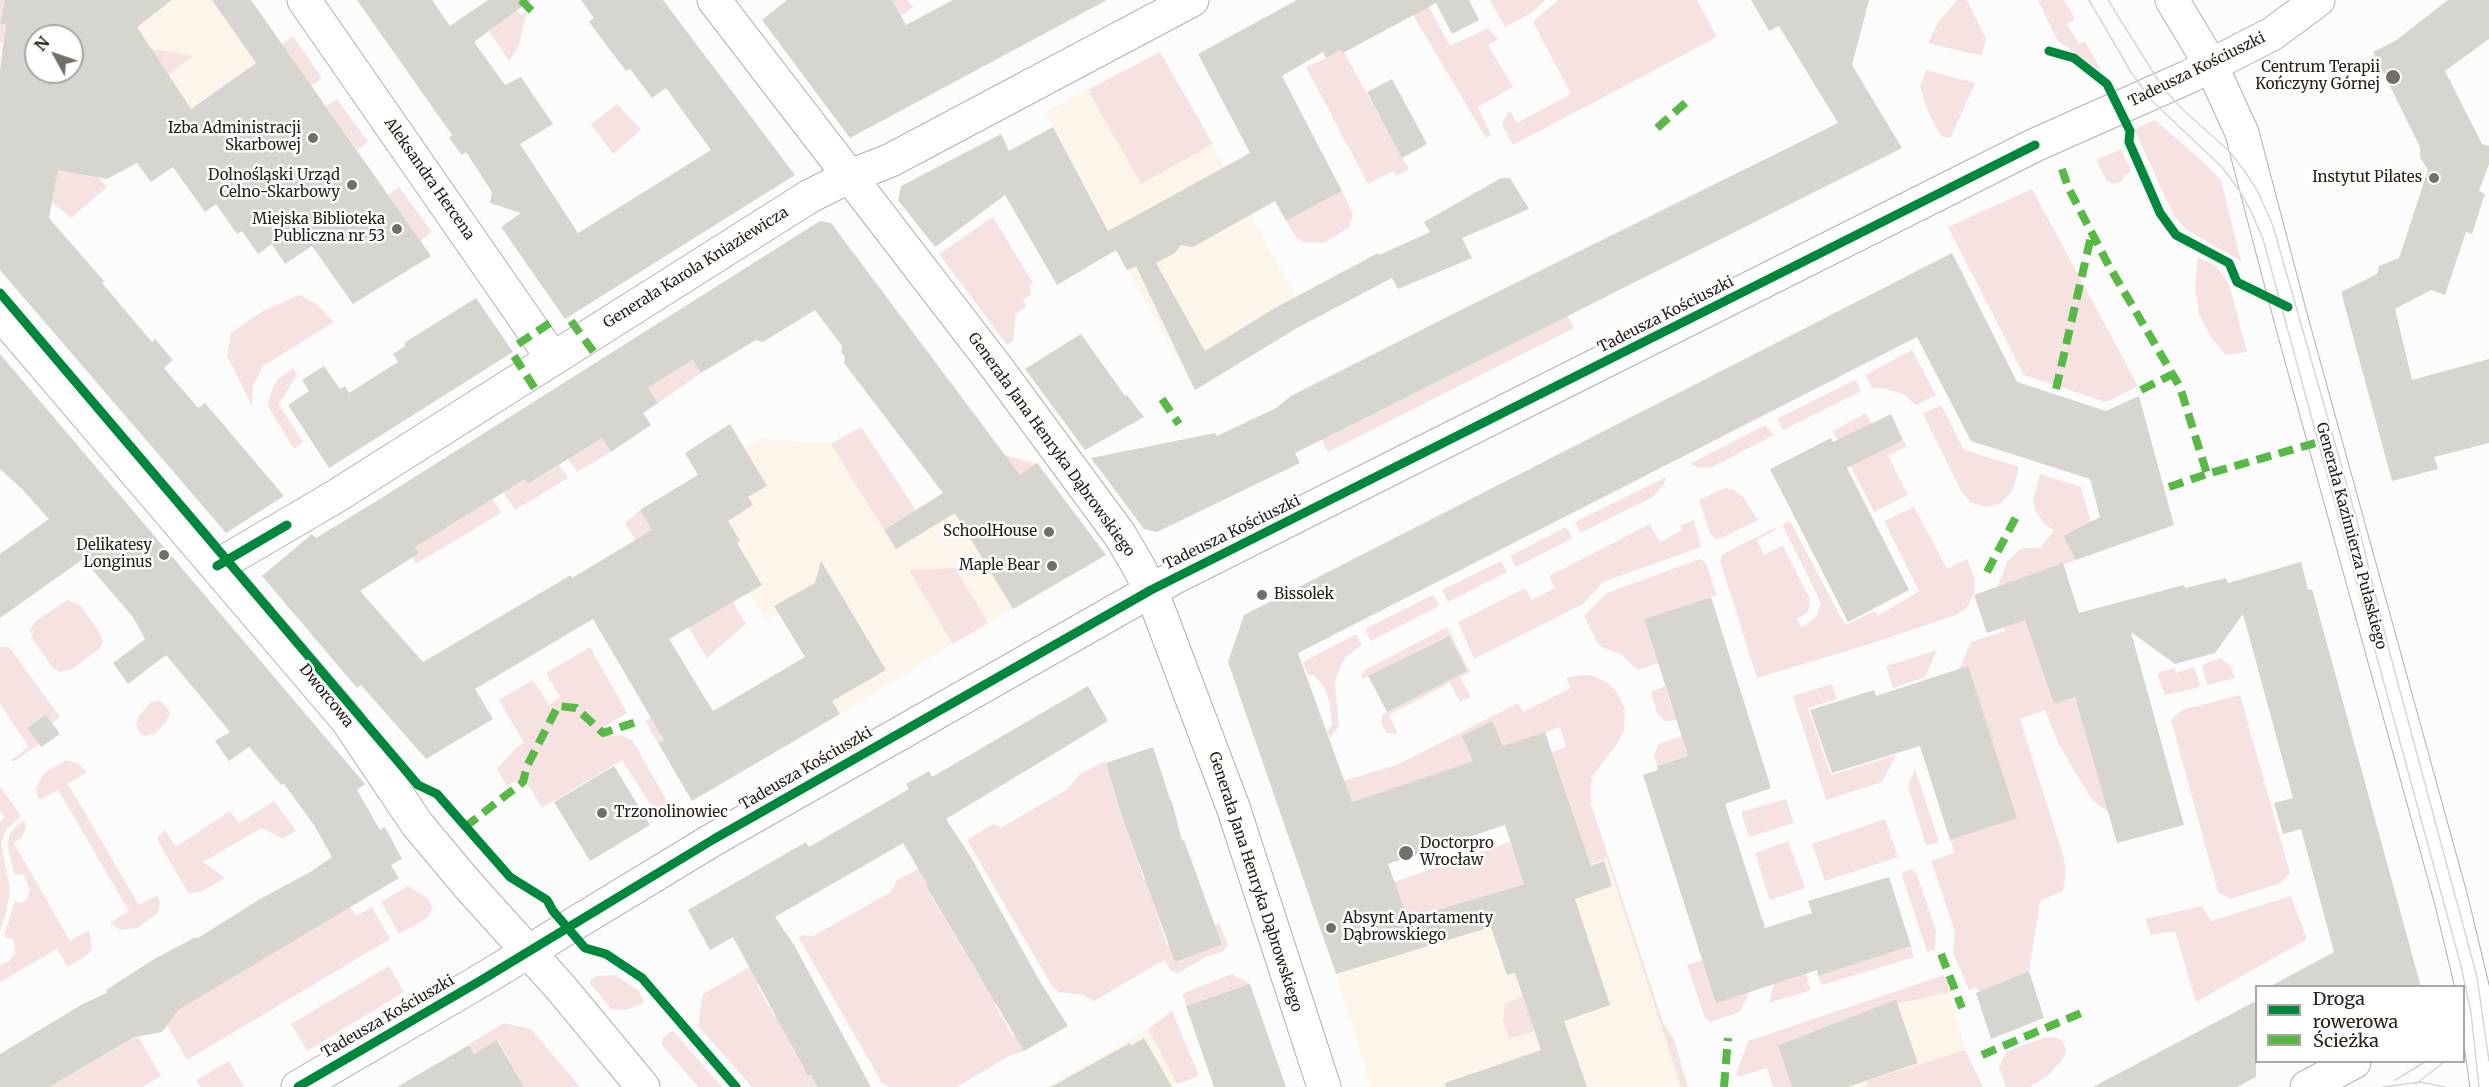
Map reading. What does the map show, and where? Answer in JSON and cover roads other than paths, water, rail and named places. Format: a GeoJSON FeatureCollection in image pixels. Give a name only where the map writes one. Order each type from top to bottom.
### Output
{"type":"FeatureCollection","features":[{"type":"Feature","properties":{"kind":"street","name":"Aleksandra Hercena"},"geometry":{"type":"LineString","coordinates":[[304,0],[553,359]]}},
{"type":"Feature","properties":{"kind":"street","name":"Generała Jana Henryka Dąbrowskiego"},"geometry":{"type":"LineString","coordinates":[[714,0],[990,359],[1113,526],[1137,564],[1151,590],[1233,807],[1324,1087]]}},
{"type":"Feature","properties":{"kind":"street","name":"Generała Karola Kniaziewicza"},"geometry":{"type":"LineString","coordinates":[[217,566],[333,498],[810,196],[848,177],[891,160],[1192,0]]}},
{"type":"Feature","properties":{"kind":"street","name":"Generała Kazimierza Pułaskiego"},"geometry":{"type":"LineString","coordinates":[[2172,0],[2211,65],[2242,132],[2451,899],[2487,1087]]}},
{"type":"Feature","properties":{"kind":"street","name":"Tadeusza Kościuszki"},"geometry":{"type":"LineString","coordinates":[[298,1087],[800,789],[1151,590],[2035,146],[2211,65],[2272,34],[2318,0]]}},
{"type":"Feature","properties":{"kind":"street","name":"Dworcowa"},"geometry":{"type":"LineString","coordinates":[[0,313],[347,720],[417,824],[643,1087]]}},
{"type":"Feature","properties":{"kind":"street"},"geometry":{"type":"LineString","coordinates":[[2307,1087],[2352,1063]]}},
{"type":"Feature","properties":{"kind":"tram line"},"geometry":{"type":"LineString","coordinates":[[2089,0],[2131,72],[2152,101],[2222,167],[2239,190],[2263,239],[2461,966],[2471,1013],[2479,1087]]}},
{"type":"Feature","properties":{"kind":"tram line"},"geometry":{"type":"LineString","coordinates":[[2108,0],[2163,88],[2181,108],[2229,151],[2246,173],[2258,192],[2273,226],[2358,524],[2389,650],[2477,977],[2489,1061]]}},
{"type":"Feature","properties":{"kind":"tram line"},"geometry":{"type":"LineString","coordinates":[[2395,1080],[2423,1063]]}},
{"type":"Feature","properties":{"kind":"tram line"},"geometry":{"type":"LineString","coordinates":[[2416,1084],[2443,1063]]}},
{"type":"Feature","properties":{"kind":"tram line"},"geometry":{"type":"LineString","coordinates":[[2383,1087],[2420,1082],[2445,1087]]}},
{"type":"Feature","properties":{"kind":"place","name":"Centrum Terapii Kończyny Górnej"},"geometry":{"type":"Point","coordinates":[2393,77]}},
{"type":"Feature","properties":{"kind":"place","name":"Izba Administracji Skarbowej"},"geometry":{"type":"Point","coordinates":[313,138]}},
{"type":"Feature","properties":{"kind":"place","name":"Instytut Pilates"},"geometry":{"type":"Point","coordinates":[2434,178]}},
{"type":"Feature","properties":{"kind":"place","name":"Dolnośląski Urząd Celno-Skarbowy"},"geometry":{"type":"Point","coordinates":[352,185]}},
{"type":"Feature","properties":{"kind":"place","name":"Miejska Biblioteka Publiczna nr 53"},"geometry":{"type":"Point","coordinates":[397,229]}},
{"type":"Feature","properties":{"kind":"place","name":"SchoolHouse"},"geometry":{"type":"Point","coordinates":[1049,532]}},
{"type":"Feature","properties":{"kind":"place","name":"Delikatesy Longinus"},"geometry":{"type":"Point","coordinates":[164,555]}},
{"type":"Feature","properties":{"kind":"place","name":"Maple Bear"},"geometry":{"type":"Point","coordinates":[1052,566]}},
{"type":"Feature","properties":{"kind":"place","name":"Bissolek"},"geometry":{"type":"Point","coordinates":[1262,595]}},
{"type":"Feature","properties":{"kind":"place","name":"Trzonolinowiec"},"geometry":{"type":"Point","coordinates":[602,813]}},
{"type":"Feature","properties":{"kind":"place","name":"Doctorpro Wrocław"},"geometry":{"type":"Point","coordinates":[1406,853]}},
{"type":"Feature","properties":{"kind":"place","name":"Absynt Apartamenty Dąbrowskiego"},"geometry":{"type":"Point","coordinates":[1331,928]}}]}
